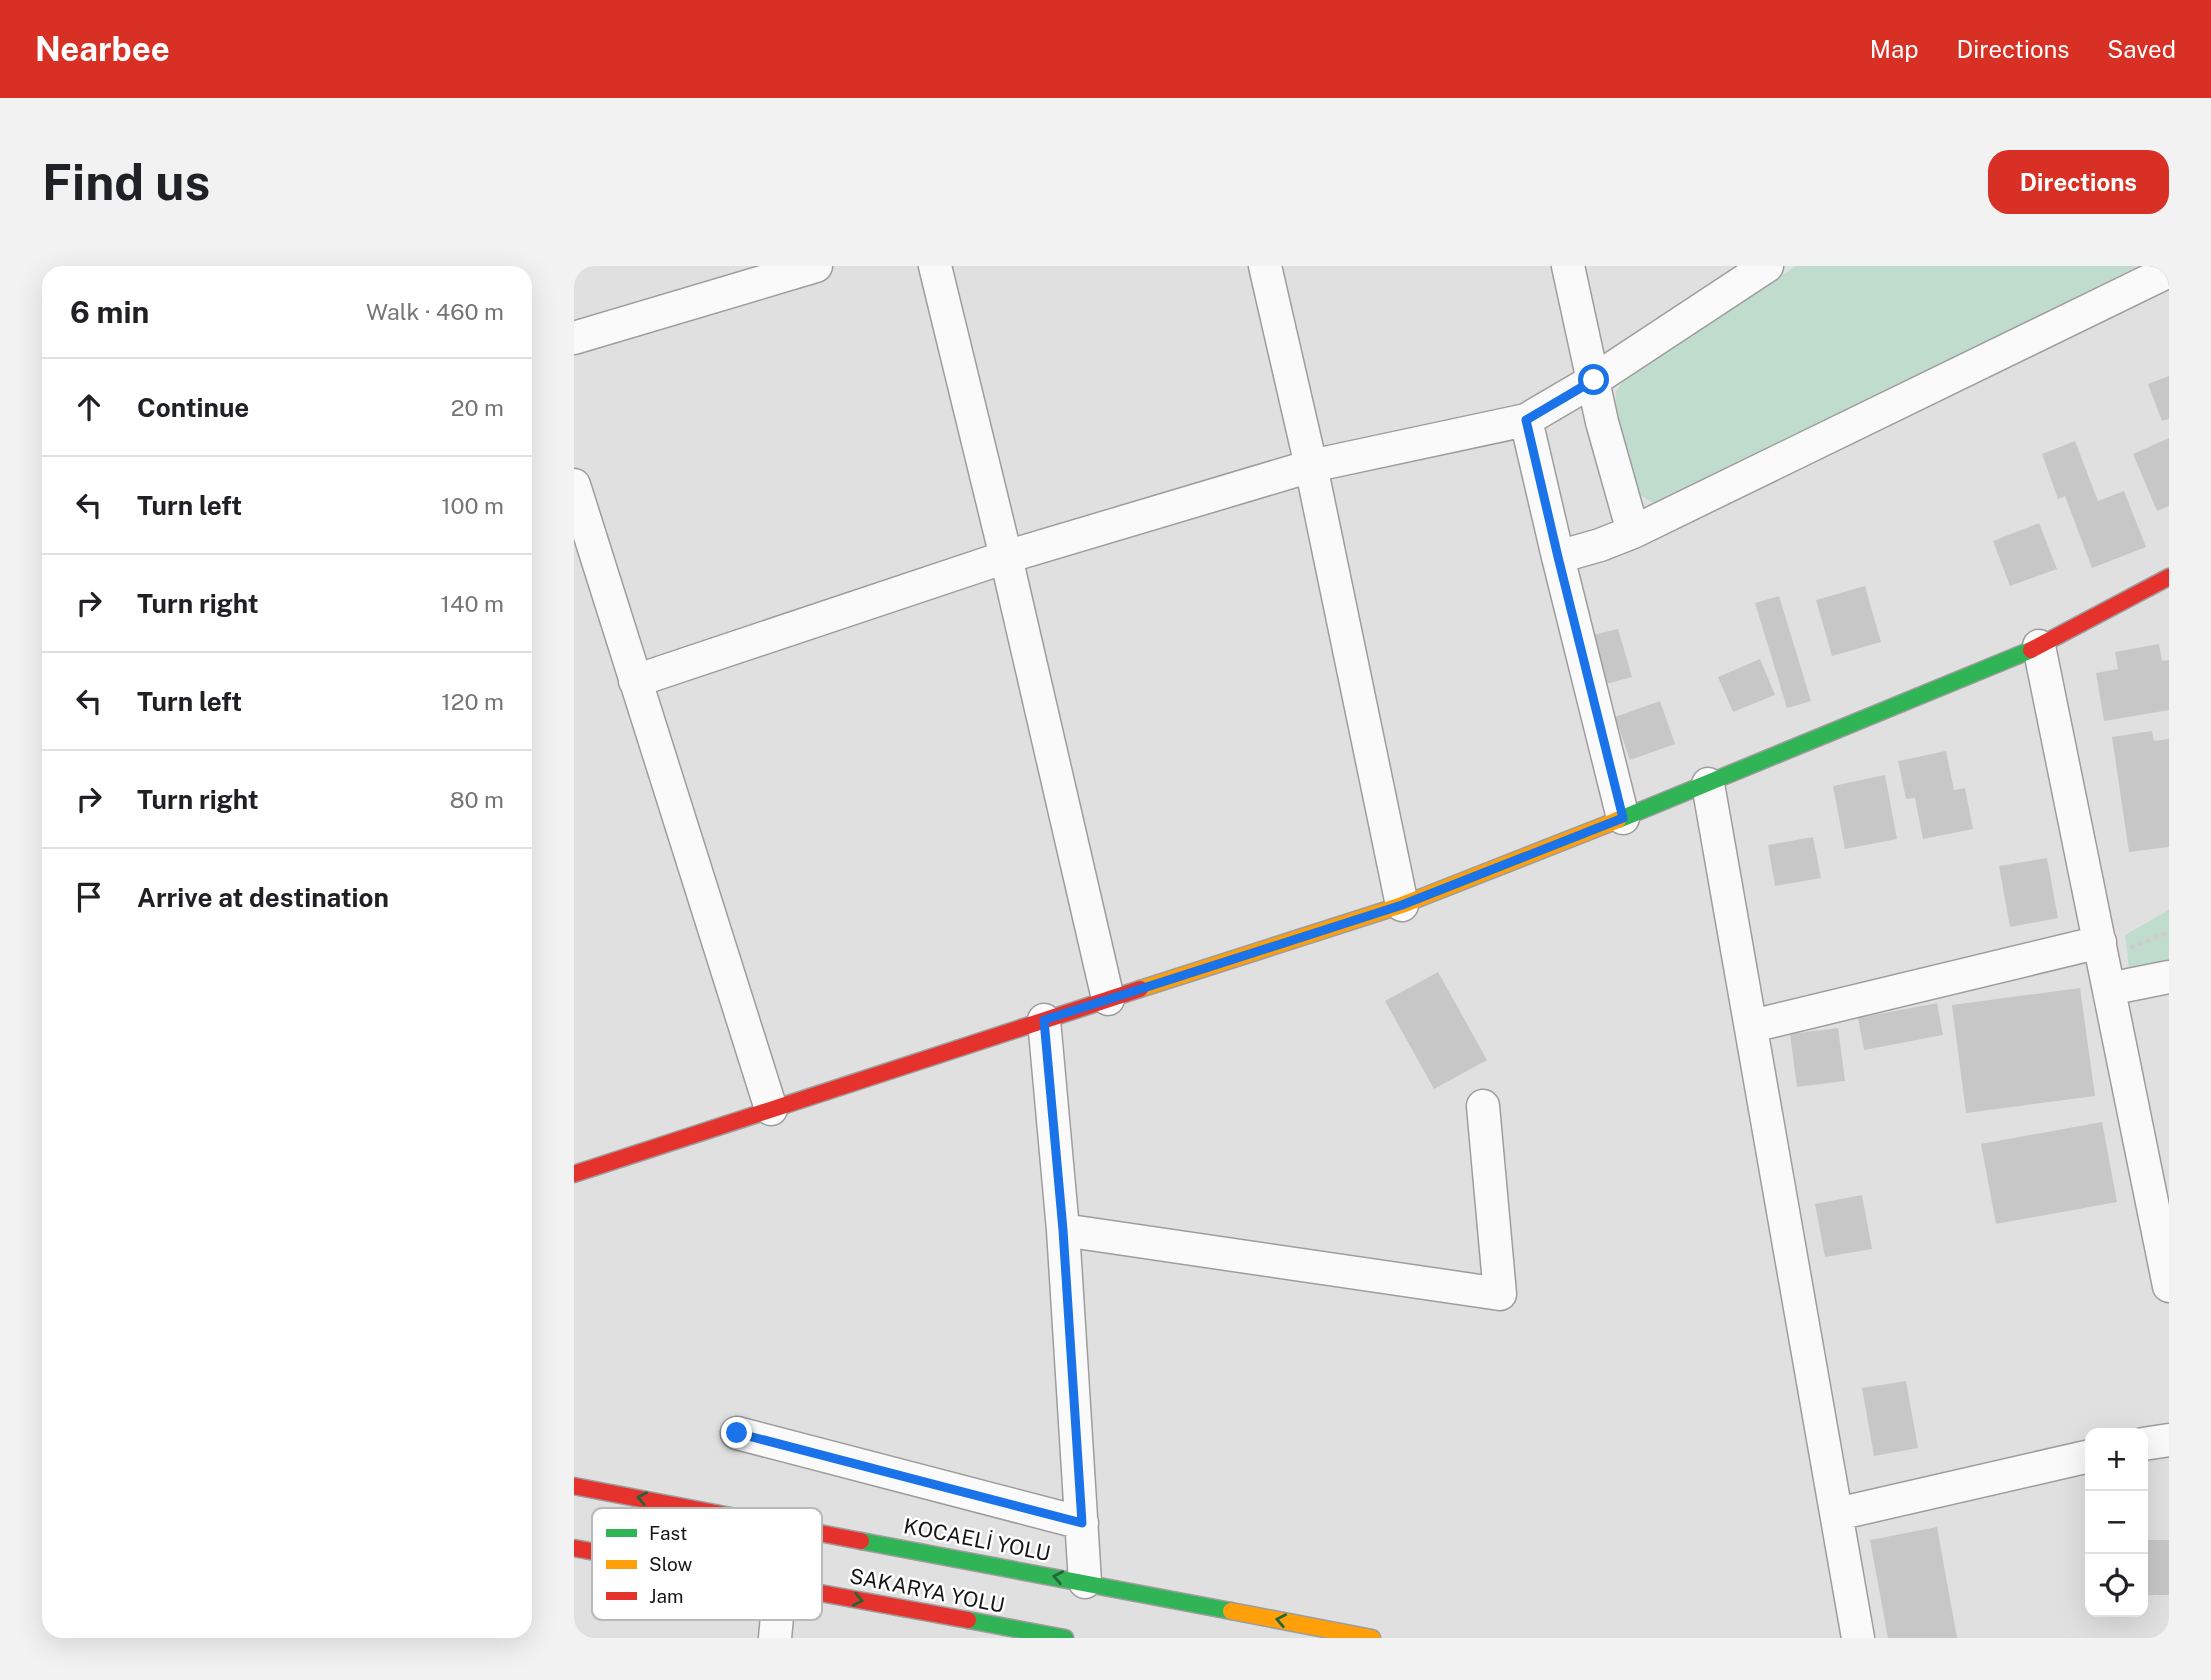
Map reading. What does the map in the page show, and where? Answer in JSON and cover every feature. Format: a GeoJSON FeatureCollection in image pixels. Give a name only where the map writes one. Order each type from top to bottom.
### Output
{"type":"FeatureCollection","features":[{"type":"Feature","properties":{"kind":"main road"},"geometry":{"type":"LineString","coordinates":[[574,1174],[1402,905],[1708,784],[2039,646],[2169,578]]}},
{"type":"Feature","properties":{"kind":"main road","name":"KOCAELİ YOLU"},"geometry":{"type":"LineString","coordinates":[[574,1486],[691,1508]]}},
{"type":"Feature","properties":{"kind":"main road","name":"KOCAELİ YOLU"},"geometry":{"type":"LineString","coordinates":[[822,1532],[1373,1638]]}},
{"type":"Feature","properties":{"kind":"main road","name":"SAKARYA YOLU"},"geometry":{"type":"LineString","coordinates":[[574,1548],[592,1551]]}},
{"type":"Feature","properties":{"kind":"main road","name":"SAKARYA YOLU"},"geometry":{"type":"LineString","coordinates":[[822,1593],[1065,1638]]}},
{"type":"Feature","properties":{"kind":"street"},"geometry":{"type":"LineString","coordinates":[[574,338],[816,266]]}},
{"type":"Feature","properties":{"kind":"street"},"geometry":{"type":"LineString","coordinates":[[936,266],[1108,999]]}},
{"type":"Feature","properties":{"kind":"street"},"geometry":{"type":"LineString","coordinates":[[1265,266],[1311,466],[1402,905]]}},
{"type":"Feature","properties":{"kind":"street"},"geometry":{"type":"LineString","coordinates":[[1568,266],[1605,435],[1633,532]]}},
{"type":"Feature","properties":{"kind":"street"},"geometry":{"type":"LineString","coordinates":[[635,681],[1006,557],[1311,466],[1526,420],[1594,380],[1768,266]]}},
{"type":"Feature","properties":{"kind":"street"},"geometry":{"type":"LineString","coordinates":[[1558,557],[1633,532],[2169,271]]}},
{"type":"Feature","properties":{"kind":"street"},"geometry":{"type":"LineString","coordinates":[[1526,420],[1623,818]]}},
{"type":"Feature","properties":{"kind":"street"},"geometry":{"type":"LineString","coordinates":[[574,485],[771,1109]]}},
{"type":"Feature","properties":{"kind":"street"},"geometry":{"type":"LineString","coordinates":[[2039,646],[2169,1286]]}},
{"type":"Feature","properties":{"kind":"street"},"geometry":{"type":"LineString","coordinates":[[1708,784],[1838,1514],[1857,1638]]}},
{"type":"Feature","properties":{"kind":"street"},"geometry":{"type":"LineString","coordinates":[[1752,1026],[2102,950]]}},
{"type":"Feature","properties":{"kind":"street"},"geometry":{"type":"LineString","coordinates":[[2109,989],[2169,977]]}},
{"type":"Feature","properties":{"kind":"street"},"geometry":{"type":"LineString","coordinates":[[1044,1020],[1063,1230],[1086,1582]]}},
{"type":"Feature","properties":{"kind":"street"},"geometry":{"type":"LineString","coordinates":[[1063,1230],[1500,1294],[1483,1106]]}},
{"type":"Feature","properties":{"kind":"street"},"geometry":{"type":"LineString","coordinates":[[737,1433],[1082,1523]]}},
{"type":"Feature","properties":{"kind":"street"},"geometry":{"type":"LineString","coordinates":[[2148,1443],[2169,1440]]}},
{"type":"Feature","properties":{"kind":"street"},"geometry":{"type":"LineString","coordinates":[[1838,1514],[2085,1457]]}},
{"type":"Feature","properties":{"kind":"street"},"geometry":{"type":"LineString","coordinates":[[775,1638],[777,1620]]}},
{"type":"Feature","properties":{"kind":"path"},"geometry":{"type":"LineString","coordinates":[[2102,950],[2169,932]]}},
{"type":"Feature","properties":{"kind":"green space"},"geometry":{"type":"Polygon","coordinates":[[[1796,266],[2138,266],[1656,504],[1640,495],[1626,470],[1615,415],[1616,392],[1624,378],[1796,266]]]}},
{"type":"Feature","properties":{"kind":"green space"},"geometry":{"type":"Polygon","coordinates":[[[2169,910],[2169,960],[2129,968],[2125,935],[2169,910]]]}},
{"type":"Feature","properties":{"kind":"building"},"geometry":{"type":"Polygon","coordinates":[[[2169,376],[2169,419],[2162,421],[2148,384],[2169,376]]]}},
{"type":"Feature","properties":{"kind":"building"},"geometry":{"type":"Polygon","coordinates":[[[2169,438],[2169,506],[2157,511],[2133,454],[2169,438]]]}},
{"type":"Feature","properties":{"kind":"building"},"geometry":{"type":"Polygon","coordinates":[[[2075,441],[2098,501],[2124,491],[2146,547],[2092,568],[2065,496],[2058,499],[2042,454],[2075,441]]]}},
{"type":"Feature","properties":{"kind":"building"},"geometry":{"type":"Polygon","coordinates":[[[2039,523],[2057,569],[2010,586],[1993,541],[2039,523]]]}},
{"type":"Feature","properties":{"kind":"building"},"geometry":{"type":"Polygon","coordinates":[[[1865,586],[1881,642],[1832,656],[1816,600],[1865,586]]]}},
{"type":"Feature","properties":{"kind":"building"},"geometry":{"type":"Polygon","coordinates":[[[1779,596],[1811,701],[1787,708],[1755,603],[1779,596]]]}},
{"type":"Feature","properties":{"kind":"building"},"geometry":{"type":"Polygon","coordinates":[[[1618,629],[1632,677],[1606,684],[1593,635],[1618,629]]]}},
{"type":"Feature","properties":{"kind":"building"},"geometry":{"type":"Polygon","coordinates":[[[2159,644],[2162,661],[2169,660],[2169,710],[2104,721],[2096,673],[2118,669],[2115,652],[2159,644]]]}},
{"type":"Feature","properties":{"kind":"building"},"geometry":{"type":"Polygon","coordinates":[[[1760,659],[1775,695],[1733,712],[1718,677],[1760,659]]]}},
{"type":"Feature","properties":{"kind":"building"},"geometry":{"type":"Polygon","coordinates":[[[1660,701],[1675,744],[1630,760],[1615,717],[1660,701]]]}},
{"type":"Feature","properties":{"kind":"building"},"geometry":{"type":"Polygon","coordinates":[[[2152,731],[2154,741],[2169,739],[2169,847],[2129,852],[2112,737],[2152,731]]]}},
{"type":"Feature","properties":{"kind":"building"},"geometry":{"type":"Polygon","coordinates":[[[1946,751],[1954,790],[1965,788],[1973,829],[1923,839],[1915,798],[1906,799],[1898,761],[1946,751]]]}},
{"type":"Feature","properties":{"kind":"building"},"geometry":{"type":"Polygon","coordinates":[[[1885,775],[1897,839],[1845,849],[1833,786],[1885,775]]]}},
{"type":"Feature","properties":{"kind":"building"},"geometry":{"type":"Polygon","coordinates":[[[1813,837],[1821,878],[1775,886],[1768,845],[1813,837]]]}},
{"type":"Feature","properties":{"kind":"building"},"geometry":{"type":"Polygon","coordinates":[[[2047,858],[2058,918],[2010,927],[1999,866],[2047,858]]]}},
{"type":"Feature","properties":{"kind":"building"},"geometry":{"type":"Polygon","coordinates":[[[1438,972],[1487,1060],[1434,1089],[1385,1001],[1438,972]]]}},
{"type":"Feature","properties":{"kind":"building"},"geometry":{"type":"Polygon","coordinates":[[[2080,988],[2095,1096],[1966,1113],[1952,1005],[2080,988]]]}},
{"type":"Feature","properties":{"kind":"building"},"geometry":{"type":"Polygon","coordinates":[[[1937,1003],[1943,1035],[1864,1050],[1858,1018],[1937,1003]]]}},
{"type":"Feature","properties":{"kind":"building"},"geometry":{"type":"Polygon","coordinates":[[[1838,1028],[1845,1081],[1797,1087],[1790,1034],[1838,1028]]]}},
{"type":"Feature","properties":{"kind":"building"},"geometry":{"type":"Polygon","coordinates":[[[2102,1122],[2117,1202],[1996,1224],[1981,1144],[2102,1122]]]}},
{"type":"Feature","properties":{"kind":"building"},"geometry":{"type":"Polygon","coordinates":[[[1862,1195],[1872,1249],[1825,1257],[1815,1204],[1862,1195]]]}},
{"type":"Feature","properties":{"kind":"building"},"geometry":{"type":"Polygon","coordinates":[[[1906,1381],[1918,1448],[1874,1456],[1862,1388],[1906,1381]]]}},
{"type":"Feature","properties":{"kind":"building"},"geometry":{"type":"Polygon","coordinates":[[[1937,1527],[1957,1638],[1888,1638],[1870,1540],[1937,1527]]]}},
{"type":"Feature","properties":{"kind":"building"},"geometry":{"type":"Polygon","coordinates":[[[2148,1540],[2169,1540],[2169,1595],[2148,1595],[2148,1540]]]}},
{"type":"Feature","properties":{"kind":"traffic: fast"},"geometry":{"type":"LineString","coordinates":[[1618,820],[2031,650]]}},
{"type":"Feature","properties":{"kind":"traffic: fast"},"geometry":{"type":"LineString","coordinates":[[861,1541],[1231,1611]]}},
{"type":"Feature","properties":{"kind":"traffic: fast"},"geometry":{"type":"LineString","coordinates":[[968,1620],[1065,1638]]}},
{"type":"Feature","properties":{"kind":"traffic: slow"},"geometry":{"type":"LineString","coordinates":[[1140,989],[1402,905],[1618,820]]}},
{"type":"Feature","properties":{"kind":"traffic: slow"},"geometry":{"type":"LineString","coordinates":[[1231,1611],[1372,1638]]}},
{"type":"Feature","properties":{"kind":"traffic: jam"},"geometry":{"type":"LineString","coordinates":[[2031,650],[2169,577]]}},
{"type":"Feature","properties":{"kind":"traffic: jam"},"geometry":{"type":"LineString","coordinates":[[574,1174],[1140,989]]}},
{"type":"Feature","properties":{"kind":"traffic: jam"},"geometry":{"type":"LineString","coordinates":[[574,1486],[689,1508]]}},
{"type":"Feature","properties":{"kind":"traffic: jam"},"geometry":{"type":"LineString","coordinates":[[822,1534],[861,1541]]}},
{"type":"Feature","properties":{"kind":"traffic: jam"},"geometry":{"type":"LineString","coordinates":[[574,1548],[592,1551]]}},
{"type":"Feature","properties":{"kind":"traffic: jam"},"geometry":{"type":"LineString","coordinates":[[822,1593],[968,1620]]}},
{"type":"Feature","properties":{"kind":"route"},"geometry":{"type":"LineString","coordinates":[[737,1433],[1082,1523],[1063,1230],[1044,1020],[1402,905],[1623,818],[1526,420],[1594,380]]}}]}
